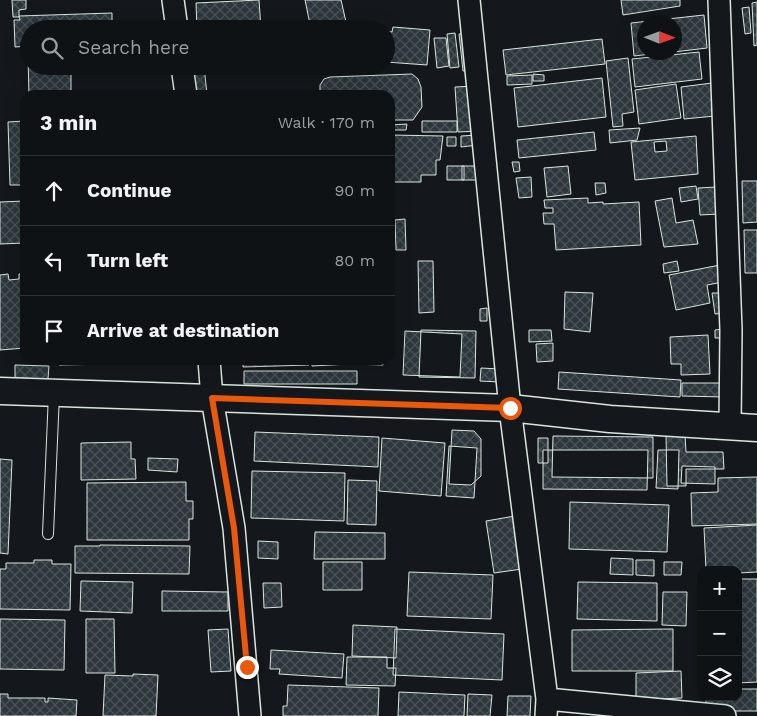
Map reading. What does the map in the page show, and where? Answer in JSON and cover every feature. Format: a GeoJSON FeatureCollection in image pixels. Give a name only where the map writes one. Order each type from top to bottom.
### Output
{"type":"FeatureCollection","features":[{"type":"Feature","properties":{"kind":"street"},"geometry":{"type":"LineString","coordinates":[[173,0],[176,20]]}},
{"type":"Feature","properties":{"kind":"street"},"geometry":{"type":"LineString","coordinates":[[469,0],[510,408],[547,708],[725,716]]}},
{"type":"Feature","properties":{"kind":"street"},"geometry":{"type":"LineString","coordinates":[[719,0],[732,330],[730,426]]}},
{"type":"Feature","properties":{"kind":"street"},"geometry":{"type":"LineString","coordinates":[[183,75],[185,90]]}},
{"type":"Feature","properties":{"kind":"street"},"geometry":{"type":"LineString","coordinates":[[209,365],[212,398],[234,528],[250,716]]}},
{"type":"Feature","properties":{"kind":"street"},"geometry":{"type":"LineString","coordinates":[[0,391],[510,408],[610,419],[757,428]]}},
{"type":"Feature","properties":{"kind":"lane"},"geometry":{"type":"LineString","coordinates":[[48,534],[54,393]]}},
{"type":"Feature","properties":{"kind":"building"},"geometry":{"type":"Polygon","coordinates":[[[12,0],[26,0],[26,9],[19,10],[19,17],[13,17],[12,0]]]}},
{"type":"Feature","properties":{"kind":"building"},"geometry":{"type":"Polygon","coordinates":[[[259,0],[260,20],[197,20],[196,3],[259,0]]]}},
{"type":"Feature","properties":{"kind":"building"},"geometry":{"type":"Polygon","coordinates":[[[305,0],[341,0],[346,20],[309,20],[305,0]]]}},
{"type":"Feature","properties":{"kind":"building"},"geometry":{"type":"Polygon","coordinates":[[[621,0],[680,0],[680,6],[623,15],[621,0]]]}},
{"type":"Feature","properties":{"kind":"building"},"geometry":{"type":"Polygon","coordinates":[[[757,2],[757,45],[754,46],[752,3],[757,2]]]}},
{"type":"Feature","properties":{"kind":"building"},"geometry":{"type":"Polygon","coordinates":[[[749,7],[751,33],[745,34],[742,8],[749,7]]]}},
{"type":"Feature","properties":{"kind":"building"},"geometry":{"type":"Polygon","coordinates":[[[112,13],[112,20],[20,20],[19,16],[112,13]]]}},
{"type":"Feature","properties":{"kind":"building"},"geometry":{"type":"Polygon","coordinates":[[[704,15],[707,48],[682,51],[682,17],[704,15]]]}},
{"type":"Feature","properties":{"kind":"building"},"geometry":{"type":"Polygon","coordinates":[[[14,20],[20,20],[20,47],[15,47],[14,20]]]}},
{"type":"Feature","properties":{"kind":"building"},"geometry":{"type":"Polygon","coordinates":[[[637,22],[637,56],[634,56],[631,23],[637,22]]]}},
{"type":"Feature","properties":{"kind":"building"},"geometry":{"type":"Polygon","coordinates":[[[395,27],[430,30],[427,65],[395,63],[395,27]]]}},
{"type":"Feature","properties":{"kind":"building"},"geometry":{"type":"Polygon","coordinates":[[[455,33],[459,67],[450,68],[447,34],[455,33]]]}},
{"type":"Feature","properties":{"kind":"building"},"geometry":{"type":"Polygon","coordinates":[[[469,33],[473,70],[463,71],[459,34],[469,33]]]}},
{"type":"Feature","properties":{"kind":"building"},"geometry":{"type":"Polygon","coordinates":[[[434,38],[446,38],[449,66],[437,68],[434,38]]]}},
{"type":"Feature","properties":{"kind":"building"},"geometry":{"type":"Polygon","coordinates":[[[602,39],[605,64],[506,75],[503,50],[602,39]]]}},
{"type":"Feature","properties":{"kind":"building"},"geometry":{"type":"Polygon","coordinates":[[[699,52],[702,79],[635,87],[632,59],[682,60],[682,54],[699,52]]]}},
{"type":"Feature","properties":{"kind":"building"},"geometry":{"type":"Polygon","coordinates":[[[628,58],[634,112],[622,114],[623,126],[613,127],[606,61],[628,58]]]}},
{"type":"Feature","properties":{"kind":"building"},"geometry":{"type":"Polygon","coordinates":[[[412,74],[418,79],[421,87],[422,107],[413,120],[395,120],[395,90],[320,90],[320,85],[324,79],[330,77],[412,74]]]}},
{"type":"Feature","properties":{"kind":"building"},"geometry":{"type":"Polygon","coordinates":[[[533,74],[544,75],[544,81],[533,81],[533,74]]]}},
{"type":"Feature","properties":{"kind":"building"},"geometry":{"type":"Polygon","coordinates":[[[28,75],[71,75],[71,90],[29,90],[28,75]]]}},
{"type":"Feature","properties":{"kind":"building"},"geometry":{"type":"Polygon","coordinates":[[[193,75],[205,75],[207,90],[194,90],[193,75]]]}},
{"type":"Feature","properties":{"kind":"building"},"geometry":{"type":"Polygon","coordinates":[[[532,75],[532,84],[507,85],[507,76],[532,75]]]}},
{"type":"Feature","properties":{"kind":"building"},"geometry":{"type":"Polygon","coordinates":[[[602,78],[606,117],[518,127],[514,88],[602,78]]]}},
{"type":"Feature","properties":{"kind":"building"},"geometry":{"type":"Polygon","coordinates":[[[712,83],[715,116],[684,119],[681,87],[712,83]]]}},
{"type":"Feature","properties":{"kind":"building"},"geometry":{"type":"Polygon","coordinates":[[[676,84],[681,118],[639,124],[635,90],[676,84]]]}},
{"type":"Feature","properties":{"kind":"building"},"geometry":{"type":"Polygon","coordinates":[[[475,86],[478,131],[458,132],[455,87],[475,86]]]}},
{"type":"Feature","properties":{"kind":"building"},"geometry":{"type":"Polygon","coordinates":[[[20,121],[20,185],[10,185],[8,122],[20,121]]]}},
{"type":"Feature","properties":{"kind":"building"},"geometry":{"type":"Polygon","coordinates":[[[422,121],[457,121],[457,132],[422,132],[422,121]]]}},
{"type":"Feature","properties":{"kind":"building"},"geometry":{"type":"Polygon","coordinates":[[[407,124],[406,130],[395,130],[395,125],[407,124]]]}},
{"type":"Feature","properties":{"kind":"building"},"geometry":{"type":"Polygon","coordinates":[[[640,128],[637,140],[610,143],[609,130],[640,128]]]}},
{"type":"Feature","properties":{"kind":"building"},"geometry":{"type":"Polygon","coordinates":[[[594,132],[596,150],[519,158],[517,140],[594,132]]]}},
{"type":"Feature","properties":{"kind":"building"},"geometry":{"type":"Polygon","coordinates":[[[395,135],[443,136],[440,160],[436,160],[436,175],[421,175],[421,182],[395,182],[395,135]]]}},
{"type":"Feature","properties":{"kind":"building"},"geometry":{"type":"Polygon","coordinates":[[[478,135],[478,145],[461,147],[461,136],[478,135]]]}},
{"type":"Feature","properties":{"kind":"building"},"geometry":{"type":"Polygon","coordinates":[[[696,136],[698,174],[635,180],[631,142],[696,136]],[[666,141],[654,142],[655,152],[667,151],[666,141]]]}},
{"type":"Feature","properties":{"kind":"building"},"geometry":{"type":"Polygon","coordinates":[[[447,137],[456,137],[456,146],[447,146],[447,137]]]}},
{"type":"Feature","properties":{"kind":"building"},"geometry":{"type":"Polygon","coordinates":[[[512,162],[519,162],[520,171],[514,172],[512,162]]]}},
{"type":"Feature","properties":{"kind":"building"},"geometry":{"type":"Polygon","coordinates":[[[447,166],[464,166],[464,180],[447,180],[447,166]]]}},
{"type":"Feature","properties":{"kind":"building"},"geometry":{"type":"Polygon","coordinates":[[[462,166],[477,166],[477,180],[462,180],[462,166]]]}},
{"type":"Feature","properties":{"kind":"building"},"geometry":{"type":"Polygon","coordinates":[[[568,166],[571,194],[547,197],[544,168],[568,166]]]}},
{"type":"Feature","properties":{"kind":"building"},"geometry":{"type":"Polygon","coordinates":[[[531,177],[532,197],[519,198],[516,178],[531,177]]]}},
{"type":"Feature","properties":{"kind":"building"},"geometry":{"type":"Polygon","coordinates":[[[742,181],[757,181],[757,222],[743,223],[742,181]]]}},
{"type":"Feature","properties":{"kind":"building"},"geometry":{"type":"Polygon","coordinates":[[[595,183],[605,183],[606,193],[596,195],[595,183]]]}},
{"type":"Feature","properties":{"kind":"building"},"geometry":{"type":"Polygon","coordinates":[[[696,186],[698,199],[681,202],[679,188],[696,186]]]}},
{"type":"Feature","properties":{"kind":"building"},"geometry":{"type":"Polygon","coordinates":[[[716,187],[719,214],[700,215],[698,188],[716,187]]]}},
{"type":"Feature","properties":{"kind":"building"},"geometry":{"type":"Polygon","coordinates":[[[588,198],[588,203],[639,202],[641,245],[556,250],[554,224],[544,224],[543,213],[553,213],[553,208],[545,208],[544,200],[588,198]]]}},
{"type":"Feature","properties":{"kind":"building"},"geometry":{"type":"Polygon","coordinates":[[[672,198],[676,223],[693,220],[698,244],[664,247],[655,201],[672,198]]]}},
{"type":"Feature","properties":{"kind":"building"},"geometry":{"type":"Polygon","coordinates":[[[20,201],[20,243],[0,244],[0,202],[20,201]]]}},
{"type":"Feature","properties":{"kind":"building"},"geometry":{"type":"Polygon","coordinates":[[[405,219],[406,250],[396,250],[395,220],[405,219]]]}},
{"type":"Feature","properties":{"kind":"building"},"geometry":{"type":"Polygon","coordinates":[[[744,230],[757,230],[757,273],[745,273],[744,230]]]}},
{"type":"Feature","properties":{"kind":"building"},"geometry":{"type":"Polygon","coordinates":[[[418,261],[433,261],[434,312],[419,313],[418,261]]]}},
{"type":"Feature","properties":{"kind":"building"},"geometry":{"type":"Polygon","coordinates":[[[677,261],[679,271],[664,273],[663,264],[677,261]]]}},
{"type":"Feature","properties":{"kind":"building"},"geometry":{"type":"Polygon","coordinates":[[[720,265],[723,282],[707,285],[710,303],[676,310],[669,275],[720,265]]]}},
{"type":"Feature","properties":{"kind":"building"},"geometry":{"type":"Polygon","coordinates":[[[8,274],[9,280],[19,279],[19,274],[20,348],[0,350],[0,275],[8,274]]]}},
{"type":"Feature","properties":{"kind":"building"},"geometry":{"type":"Polygon","coordinates":[[[565,292],[593,293],[590,332],[564,329],[565,292]]]}},
{"type":"Feature","properties":{"kind":"building"},"geometry":{"type":"Polygon","coordinates":[[[712,293],[727,293],[727,313],[715,314],[712,293]]]}},
{"type":"Feature","properties":{"kind":"building"},"geometry":{"type":"Polygon","coordinates":[[[487,308],[487,321],[480,321],[480,309],[487,308]]]}},
{"type":"Feature","properties":{"kind":"building"},"geometry":{"type":"Polygon","coordinates":[[[724,329],[724,338],[715,338],[715,330],[724,329]]]}},
{"type":"Feature","properties":{"kind":"building"},"geometry":{"type":"Polygon","coordinates":[[[421,330],[476,331],[475,378],[419,377],[421,330]]]}},
{"type":"Feature","properties":{"kind":"building"},"geometry":{"type":"Polygon","coordinates":[[[529,330],[551,330],[552,341],[529,342],[529,330]]]}},
{"type":"Feature","properties":{"kind":"building"},"geometry":{"type":"Polygon","coordinates":[[[405,331],[462,334],[460,377],[403,375],[405,331]]]}},
{"type":"Feature","properties":{"kind":"building"},"geometry":{"type":"Polygon","coordinates":[[[708,335],[710,374],[681,375],[681,364],[671,364],[670,337],[708,335]]]}},
{"type":"Feature","properties":{"kind":"building"},"geometry":{"type":"Polygon","coordinates":[[[553,343],[553,361],[537,362],[536,344],[553,343]]]}},
{"type":"Feature","properties":{"kind":"building"},"geometry":{"type":"Polygon","coordinates":[[[15,365],[49,366],[48,379],[15,378],[15,365]]]}},
{"type":"Feature","properties":{"kind":"building"},"geometry":{"type":"Polygon","coordinates":[[[243,365],[309,365],[243,367],[243,365]]]}},
{"type":"Feature","properties":{"kind":"building"},"geometry":{"type":"Polygon","coordinates":[[[481,368],[499,369],[499,382],[480,381],[481,368]]]}},
{"type":"Feature","properties":{"kind":"building"},"geometry":{"type":"Polygon","coordinates":[[[244,371],[357,371],[357,384],[244,384],[244,371]]]}},
{"type":"Feature","properties":{"kind":"building"},"geometry":{"type":"Polygon","coordinates":[[[559,372],[681,380],[680,397],[558,389],[559,372]]]}},
{"type":"Feature","properties":{"kind":"building"},"geometry":{"type":"Polygon","coordinates":[[[682,383],[724,383],[724,397],[682,396],[682,383]]]}},
{"type":"Feature","properties":{"kind":"building"},"geometry":{"type":"Polygon","coordinates":[[[452,430],[474,431],[481,439],[481,476],[471,485],[449,484],[452,430]]]}},
{"type":"Feature","properties":{"kind":"building"},"geometry":{"type":"Polygon","coordinates":[[[255,432],[379,437],[378,467],[254,461],[255,432]]]}},
{"type":"Feature","properties":{"kind":"building"},"geometry":{"type":"Polygon","coordinates":[[[666,435],[685,435],[686,452],[723,452],[724,469],[686,469],[686,486],[667,486],[666,435]]]}},
{"type":"Feature","properties":{"kind":"building"},"geometry":{"type":"Polygon","coordinates":[[[553,436],[653,437],[653,478],[552,477],[553,436]]]}},
{"type":"Feature","properties":{"kind":"building"},"geometry":{"type":"Polygon","coordinates":[[[382,438],[445,443],[441,496],[379,491],[382,438]]]}},
{"type":"Feature","properties":{"kind":"building"},"geometry":{"type":"Polygon","coordinates":[[[538,438],[548,438],[548,463],[538,463],[538,438]]]}},
{"type":"Feature","properties":{"kind":"building"},"geometry":{"type":"Polygon","coordinates":[[[131,442],[131,459],[135,459],[136,479],[81,480],[81,443],[131,442]]]}},
{"type":"Feature","properties":{"kind":"building"},"geometry":{"type":"Polygon","coordinates":[[[449,446],[477,448],[474,498],[446,496],[449,446]]]}},
{"type":"Feature","properties":{"kind":"building"},"geometry":{"type":"Polygon","coordinates":[[[543,450],[648,450],[647,490],[543,489],[543,450]]]}},
{"type":"Feature","properties":{"kind":"building"},"geometry":{"type":"Polygon","coordinates":[[[658,450],[679,450],[678,489],[656,488],[658,450]]]}},
{"type":"Feature","properties":{"kind":"building"},"geometry":{"type":"Polygon","coordinates":[[[148,458],[178,459],[177,472],[148,470],[148,458]]]}},
{"type":"Feature","properties":{"kind":"building"},"geometry":{"type":"Polygon","coordinates":[[[0,459],[12,460],[8,554],[0,553],[0,459]]]}},
{"type":"Feature","properties":{"kind":"building"},"geometry":{"type":"Polygon","coordinates":[[[682,466],[715,467],[715,484],[681,483],[682,466]]]}},
{"type":"Feature","properties":{"kind":"building"},"geometry":{"type":"Polygon","coordinates":[[[252,471],[345,473],[344,521],[251,518],[252,471]]]}},
{"type":"Feature","properties":{"kind":"building"},"geometry":{"type":"Polygon","coordinates":[[[757,477],[757,524],[692,526],[691,493],[718,492],[718,478],[757,477]]]}},
{"type":"Feature","properties":{"kind":"building"},"geometry":{"type":"Polygon","coordinates":[[[348,480],[377,481],[376,525],[347,524],[348,480]]]}},
{"type":"Feature","properties":{"kind":"building"},"geometry":{"type":"Polygon","coordinates":[[[186,482],[186,501],[193,501],[193,519],[189,519],[189,540],[87,540],[87,483],[186,482]]]}},
{"type":"Feature","properties":{"kind":"building"},"geometry":{"type":"Polygon","coordinates":[[[570,502],[669,505],[667,552],[569,549],[570,502]]]}},
{"type":"Feature","properties":{"kind":"building"},"geometry":{"type":"Polygon","coordinates":[[[515,516],[522,569],[494,573],[486,521],[515,516]]]}},
{"type":"Feature","properties":{"kind":"building"},"geometry":{"type":"Polygon","coordinates":[[[757,525],[757,572],[742,573],[742,566],[706,566],[704,528],[757,525]]]}},
{"type":"Feature","properties":{"kind":"building"},"geometry":{"type":"Polygon","coordinates":[[[315,532],[385,533],[385,559],[314,559],[315,532]]]}},
{"type":"Feature","properties":{"kind":"building"},"geometry":{"type":"Polygon","coordinates":[[[258,541],[278,542],[278,559],[258,558],[258,541]]]}},
{"type":"Feature","properties":{"kind":"building"},"geometry":{"type":"Polygon","coordinates":[[[75,546],[190,546],[189,574],[75,573],[75,546]]]}},
{"type":"Feature","properties":{"kind":"building"},"geometry":{"type":"Polygon","coordinates":[[[611,558],[633,559],[633,575],[610,574],[611,558]]]}},
{"type":"Feature","properties":{"kind":"building"},"geometry":{"type":"Polygon","coordinates":[[[34,560],[52,560],[52,564],[71,564],[70,610],[0,609],[0,569],[6,569],[6,563],[34,563],[34,560]]]}},
{"type":"Feature","properties":{"kind":"building"},"geometry":{"type":"Polygon","coordinates":[[[636,560],[654,560],[654,576],[636,575],[636,560]]]}},
{"type":"Feature","properties":{"kind":"building"},"geometry":{"type":"Polygon","coordinates":[[[323,562],[362,562],[362,590],[323,590],[323,562]]]}},
{"type":"Feature","properties":{"kind":"building"},"geometry":{"type":"Polygon","coordinates":[[[664,562],[682,562],[681,575],[664,575],[664,562]]]}},
{"type":"Feature","properties":{"kind":"building"},"geometry":{"type":"Polygon","coordinates":[[[409,572],[493,575],[491,619],[407,616],[409,572]]]}},
{"type":"Feature","properties":{"kind":"building"},"geometry":{"type":"Polygon","coordinates":[[[742,579],[757,579],[757,682],[742,683],[742,579]]]}},
{"type":"Feature","properties":{"kind":"building"},"geometry":{"type":"Polygon","coordinates":[[[81,581],[133,582],[132,613],[80,611],[81,581]]]}},
{"type":"Feature","properties":{"kind":"building"},"geometry":{"type":"Polygon","coordinates":[[[578,582],[657,583],[657,621],[577,619],[578,582]]]}},
{"type":"Feature","properties":{"kind":"building"},"geometry":{"type":"Polygon","coordinates":[[[263,583],[281,583],[282,607],[264,608],[263,583]]]}},
{"type":"Feature","properties":{"kind":"building"},"geometry":{"type":"Polygon","coordinates":[[[162,591],[228,592],[228,611],[162,611],[162,591]]]}},
{"type":"Feature","properties":{"kind":"building"},"geometry":{"type":"Polygon","coordinates":[[[663,592],[687,592],[686,626],[662,625],[663,592]]]}},
{"type":"Feature","properties":{"kind":"building"},"geometry":{"type":"Polygon","coordinates":[[[0,619],[65,620],[64,670],[0,669],[0,619]]]}},
{"type":"Feature","properties":{"kind":"building"},"geometry":{"type":"Polygon","coordinates":[[[86,619],[114,619],[115,673],[86,673],[86,619]]]}},
{"type":"Feature","properties":{"kind":"building"},"geometry":{"type":"Polygon","coordinates":[[[353,625],[397,627],[396,658],[352,656],[353,625]]]}},
{"type":"Feature","properties":{"kind":"building"},"geometry":{"type":"Polygon","coordinates":[[[228,629],[231,671],[211,672],[208,630],[228,629]]]}},
{"type":"Feature","properties":{"kind":"building"},"geometry":{"type":"Polygon","coordinates":[[[395,629],[504,634],[502,680],[393,675],[395,629]]]}},
{"type":"Feature","properties":{"kind":"building"},"geometry":{"type":"Polygon","coordinates":[[[673,629],[673,671],[572,671],[572,630],[673,629]]]}},
{"type":"Feature","properties":{"kind":"building"},"geometry":{"type":"Polygon","coordinates":[[[271,650],[344,654],[342,678],[279,674],[280,669],[270,669],[271,650]]]}},
{"type":"Feature","properties":{"kind":"building"},"geometry":{"type":"Polygon","coordinates":[[[347,657],[387,657],[387,668],[396,668],[395,686],[346,685],[347,657]]]}},
{"type":"Feature","properties":{"kind":"building"},"geometry":{"type":"Polygon","coordinates":[[[681,671],[682,698],[636,700],[636,673],[681,671]]]}},
{"type":"Feature","properties":{"kind":"building"},"geometry":{"type":"Polygon","coordinates":[[[133,674],[158,675],[156,716],[103,716],[105,675],[133,676],[133,674]]]}},
{"type":"Feature","properties":{"kind":"building"},"geometry":{"type":"Polygon","coordinates":[[[288,685],[379,688],[378,716],[283,716],[283,706],[287,706],[288,685]]]}},
{"type":"Feature","properties":{"kind":"building"},"geometry":{"type":"Polygon","coordinates":[[[742,689],[757,689],[757,711],[706,711],[706,701],[742,701],[742,689]]]}},
{"type":"Feature","properties":{"kind":"building"},"geometry":{"type":"Polygon","coordinates":[[[399,692],[465,695],[464,716],[398,716],[399,692]]]}},
{"type":"Feature","properties":{"kind":"building"},"geometry":{"type":"Polygon","coordinates":[[[0,694],[8,694],[8,698],[45,698],[45,702],[48,702],[48,698],[77,700],[76,716],[0,716],[0,694]]]}},
{"type":"Feature","properties":{"kind":"building"},"geometry":{"type":"Polygon","coordinates":[[[468,694],[492,695],[490,716],[467,716],[468,694]]]}},
{"type":"Feature","properties":{"kind":"building"},"geometry":{"type":"Polygon","coordinates":[[[508,696],[531,696],[530,716],[507,716],[508,696]]]}},
{"type":"Feature","properties":{"kind":"route"},"geometry":{"type":"LineString","coordinates":[[247,667],[234,528],[212,398],[510,408]]}}]}
